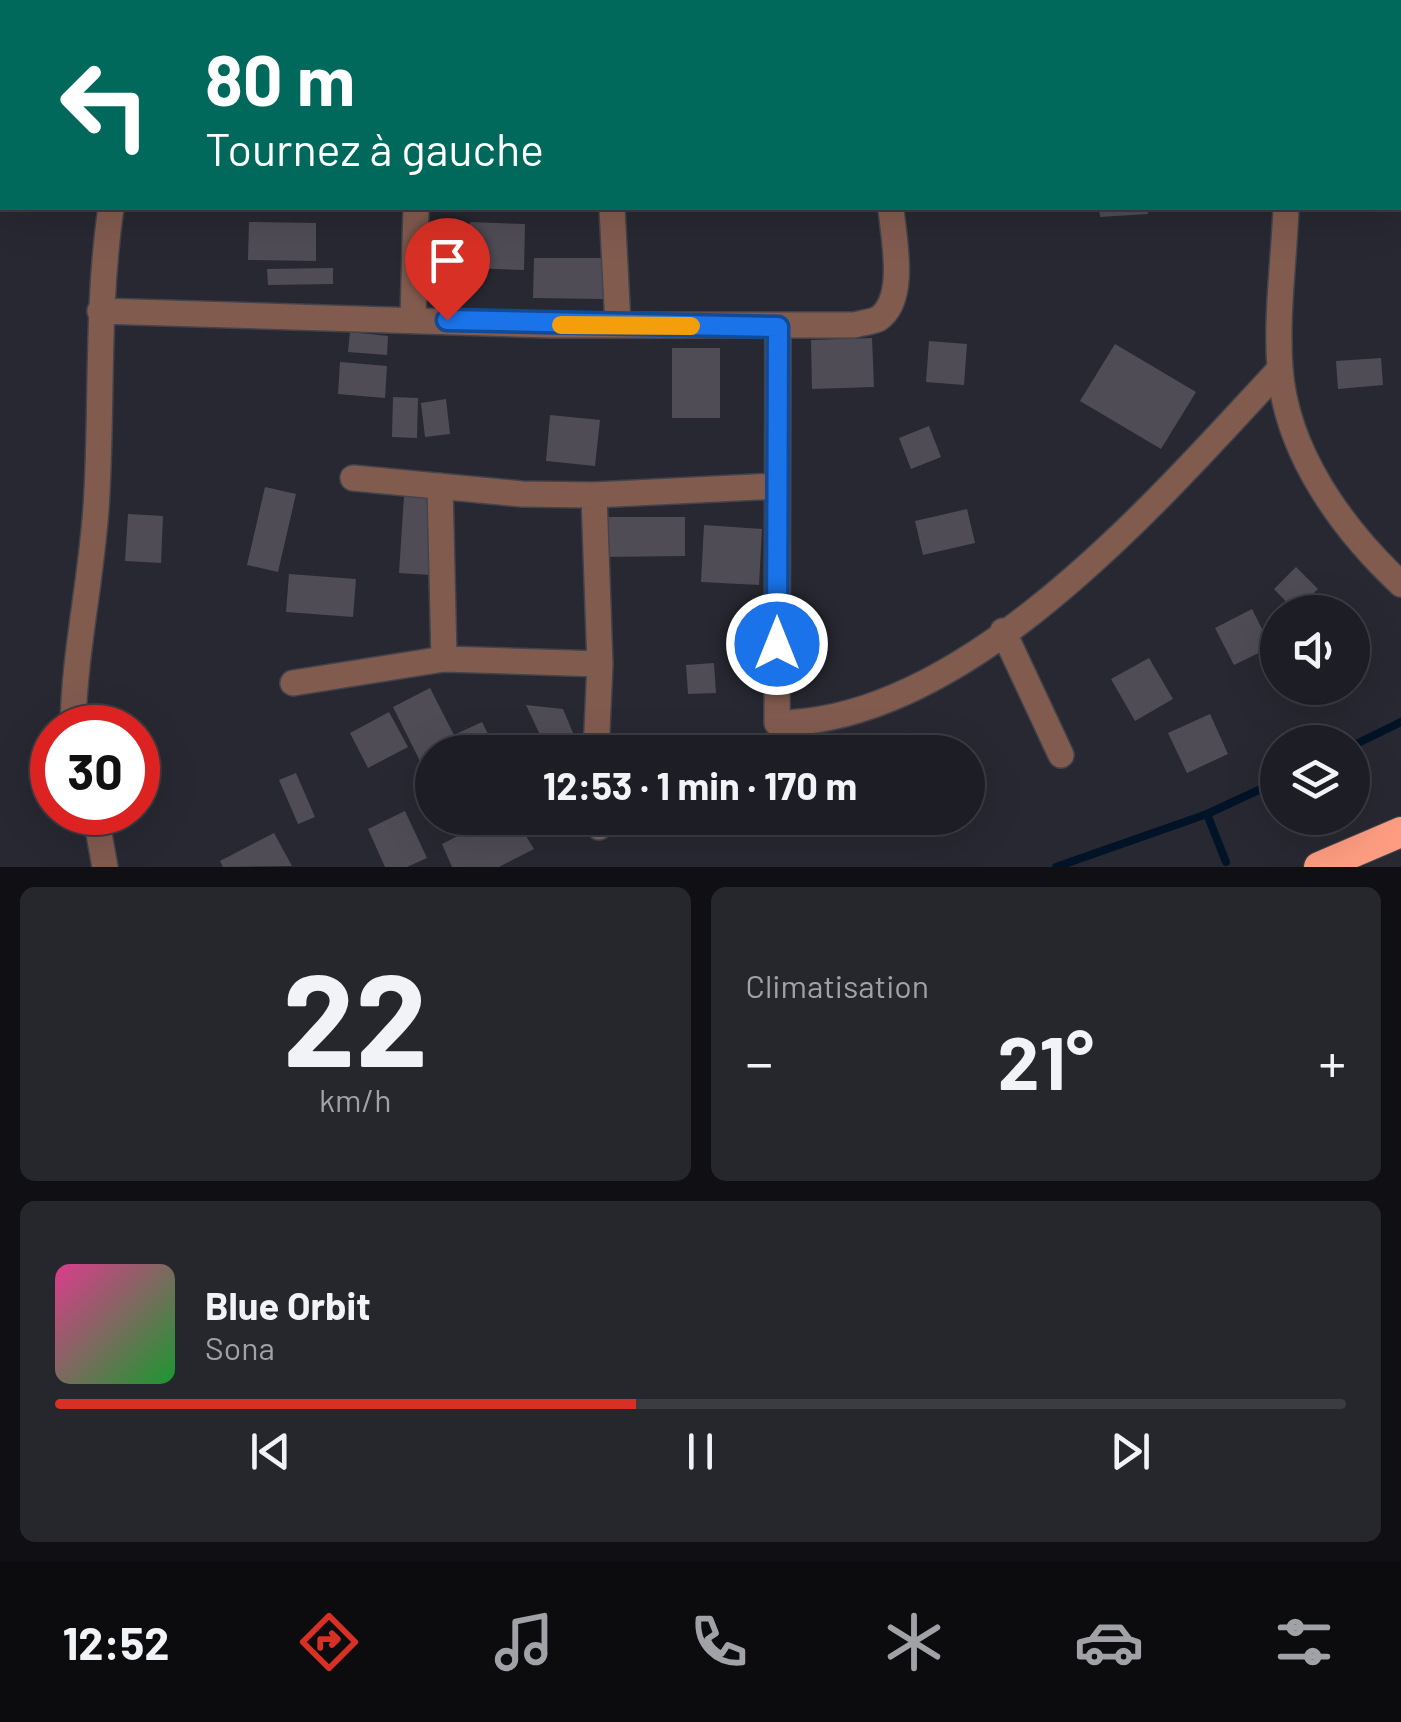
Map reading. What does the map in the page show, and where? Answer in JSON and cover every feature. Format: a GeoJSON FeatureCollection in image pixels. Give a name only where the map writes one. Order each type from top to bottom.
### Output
{"type":"FeatureCollection","features":[{"type":"Feature","properties":{"kind":"highway"},"geometry":{"type":"LineString","coordinates":[[1319,867],[1401,832]]}},
{"type":"Feature","properties":{"kind":"street"},"geometry":{"type":"LineString","coordinates":[[73,705],[97,495],[100,311],[111,210]]}},
{"type":"Feature","properties":{"kind":"street"},"geometry":{"type":"LineString","coordinates":[[412,319],[416,210]]}},
{"type":"Feature","properties":{"kind":"street"},"geometry":{"type":"LineString","coordinates":[[612,210],[618,325]]}},
{"type":"Feature","properties":{"kind":"street"},"geometry":{"type":"LineString","coordinates":[[100,311],[618,325],[854,325],[878,319],[891,303],[896,276],[891,210]]}},
{"type":"Feature","properties":{"kind":"street"},"geometry":{"type":"LineString","coordinates":[[1286,210],[1280,369],[1301,448],[1340,519],[1401,584]]}},
{"type":"Feature","properties":{"kind":"street"},"geometry":{"type":"LineString","coordinates":[[778,327],[778,723],[815,723],[908,691],[966,659],[1087,568],[1150,509],[1280,369]]}},
{"type":"Feature","properties":{"kind":"street"},"geometry":{"type":"LineString","coordinates":[[352,478],[594,495],[777,486]]}},
{"type":"Feature","properties":{"kind":"street"},"geometry":{"type":"LineString","coordinates":[[440,486],[444,659]]}},
{"type":"Feature","properties":{"kind":"street"},"geometry":{"type":"LineString","coordinates":[[594,495],[600,664],[597,735]]}},
{"type":"Feature","properties":{"kind":"street"},"geometry":{"type":"LineString","coordinates":[[1004,631],[1060,756]]}},
{"type":"Feature","properties":{"kind":"street"},"geometry":{"type":"LineString","coordinates":[[293,683],[444,659],[600,664]]}},
{"type":"Feature","properties":{"kind":"street"},"geometry":{"type":"LineString","coordinates":[[99,835],[105,867]]}},
{"type":"Feature","properties":{"kind":"building"},"geometry":{"type":"Polygon","coordinates":[[[1099,210],[1147,210],[1148,214],[1100,217],[1099,210]]]}},
{"type":"Feature","properties":{"kind":"building"},"geometry":{"type":"Polygon","coordinates":[[[249,222],[316,223],[316,261],[248,260],[249,222]]]}},
{"type":"Feature","properties":{"kind":"building"},"geometry":{"type":"Polygon","coordinates":[[[470,222],[525,224],[524,270],[469,268],[470,222]]]}},
{"type":"Feature","properties":{"kind":"building"},"geometry":{"type":"Polygon","coordinates":[[[534,258],[603,258],[603,299],[533,298],[534,258]]]}},
{"type":"Feature","properties":{"kind":"building"},"geometry":{"type":"Polygon","coordinates":[[[333,268],[333,284],[268,285],[267,269],[333,268]]]}},
{"type":"Feature","properties":{"kind":"building"},"geometry":{"type":"Polygon","coordinates":[[[350,332],[388,336],[387,355],[348,352],[350,332]]]}},
{"type":"Feature","properties":{"kind":"building"},"geometry":{"type":"Polygon","coordinates":[[[872,338],[874,387],[812,389],[811,340],[872,338]]]}},
{"type":"Feature","properties":{"kind":"building"},"geometry":{"type":"Polygon","coordinates":[[[929,341],[967,344],[964,385],[926,382],[929,341]]]}},
{"type":"Feature","properties":{"kind":"building"},"geometry":{"type":"Polygon","coordinates":[[[1115,344],[1196,392],[1161,449],[1080,401],[1115,344]]]}},
{"type":"Feature","properties":{"kind":"building"},"geometry":{"type":"Polygon","coordinates":[[[672,348],[720,348],[720,418],[672,418],[672,348]]]}},
{"type":"Feature","properties":{"kind":"building"},"geometry":{"type":"Polygon","coordinates":[[[1381,358],[1383,385],[1338,389],[1336,361],[1381,358]]]}},
{"type":"Feature","properties":{"kind":"building"},"geometry":{"type":"Polygon","coordinates":[[[340,362],[387,366],[385,398],[338,394],[340,362]]]}},
{"type":"Feature","properties":{"kind":"building"},"geometry":{"type":"Polygon","coordinates":[[[393,397],[418,398],[417,438],[392,437],[393,397]]]}},
{"type":"Feature","properties":{"kind":"building"},"geometry":{"type":"Polygon","coordinates":[[[446,399],[450,434],[425,437],[421,403],[446,399]]]}},
{"type":"Feature","properties":{"kind":"building"},"geometry":{"type":"Polygon","coordinates":[[[550,415],[600,420],[595,466],[546,461],[550,415]]]}},
{"type":"Feature","properties":{"kind":"building"},"geometry":{"type":"Polygon","coordinates":[[[929,426],[941,457],[911,469],[899,438],[929,426]]]}},
{"type":"Feature","properties":{"kind":"building"},"geometry":{"type":"Polygon","coordinates":[[[265,487],[296,494],[278,572],[247,565],[265,487]]]}},
{"type":"Feature","properties":{"kind":"building"},"geometry":{"type":"Polygon","coordinates":[[[404,496],[435,498],[430,575],[399,573],[404,496]]]}},
{"type":"Feature","properties":{"kind":"building"},"geometry":{"type":"Polygon","coordinates":[[[967,509],[975,543],[923,555],[915,521],[967,509]]]}},
{"type":"Feature","properties":{"kind":"building"},"geometry":{"type":"Polygon","coordinates":[[[128,514],[163,516],[161,563],[125,561],[128,514]]]}},
{"type":"Feature","properties":{"kind":"building"},"geometry":{"type":"Polygon","coordinates":[[[600,517],[685,517],[685,556],[600,557],[600,517]]]}},
{"type":"Feature","properties":{"kind":"building"},"geometry":{"type":"Polygon","coordinates":[[[704,525],[762,529],[759,585],[701,582],[704,525]]]}},
{"type":"Feature","properties":{"kind":"building"},"geometry":{"type":"Polygon","coordinates":[[[1296,567],[1318,589],[1312,595],[1280,595],[1274,589],[1296,567]]]}},
{"type":"Feature","properties":{"kind":"building"},"geometry":{"type":"Polygon","coordinates":[[[289,574],[356,579],[353,617],[286,612],[289,574]]]}},
{"type":"Feature","properties":{"kind":"building"},"geometry":{"type":"Polygon","coordinates":[[[1252,609],[1260,625],[1260,652],[1234,665],[1215,628],[1252,609]]]}},
{"type":"Feature","properties":{"kind":"building"},"geometry":{"type":"Polygon","coordinates":[[[1149,658],[1173,699],[1135,721],[1111,679],[1149,658]]]}},
{"type":"Feature","properties":{"kind":"building"},"geometry":{"type":"Polygon","coordinates":[[[714,663],[716,693],[688,694],[686,665],[714,663]]]}},
{"type":"Feature","properties":{"kind":"building"},"geometry":{"type":"Polygon","coordinates":[[[430,688],[454,735],[415,735],[415,751],[393,707],[430,688]]]}},
{"type":"Feature","properties":{"kind":"building"},"geometry":{"type":"Polygon","coordinates":[[[526,705],[563,709],[574,735],[540,735],[526,705]]]}},
{"type":"Feature","properties":{"kind":"building"},"geometry":{"type":"Polygon","coordinates":[[[389,712],[408,747],[368,768],[350,733],[389,712]]]}},
{"type":"Feature","properties":{"kind":"building"},"geometry":{"type":"Polygon","coordinates":[[[1210,714],[1228,754],[1187,773],[1168,733],[1210,714]]]}},
{"type":"Feature","properties":{"kind":"building"},"geometry":{"type":"Polygon","coordinates":[[[482,722],[488,735],[454,735],[482,722]]]}},
{"type":"Feature","properties":{"kind":"building"},"geometry":{"type":"Polygon","coordinates":[[[296,773],[315,817],[298,824],[279,780],[296,773]]]}},
{"type":"Feature","properties":{"kind":"building"},"geometry":{"type":"Polygon","coordinates":[[[405,811],[427,858],[407,867],[385,867],[368,829],[405,811]]]}},
{"type":"Feature","properties":{"kind":"building"},"geometry":{"type":"Polygon","coordinates":[[[274,833],[292,866],[223,867],[220,861],[274,833]]]}},
{"type":"Feature","properties":{"kind":"building"},"geometry":{"type":"Polygon","coordinates":[[[460,835],[525,835],[534,849],[499,867],[452,867],[442,844],[460,835]]]}},
{"type":"Feature","properties":{"kind":"waterway"},"geometry":{"type":"LineString","coordinates":[[1370,737],[1401,722]]}},
{"type":"Feature","properties":{"kind":"waterway"},"geometry":{"type":"LineString","coordinates":[[1056,867],[1207,814],[1260,789]]}},
{"type":"Feature","properties":{"kind":"waterway"},"geometry":{"type":"LineString","coordinates":[[1207,814],[1226,862]]}},
{"type":"Feature","properties":{"kind":"slow traffic"},"geometry":{"type":"LineString","coordinates":[[561,325],[691,326]]}},
{"type":"Feature","properties":{"kind":"route"},"geometry":{"type":"LineString","coordinates":[[447,320],[778,327],[777,644]]}}]}
